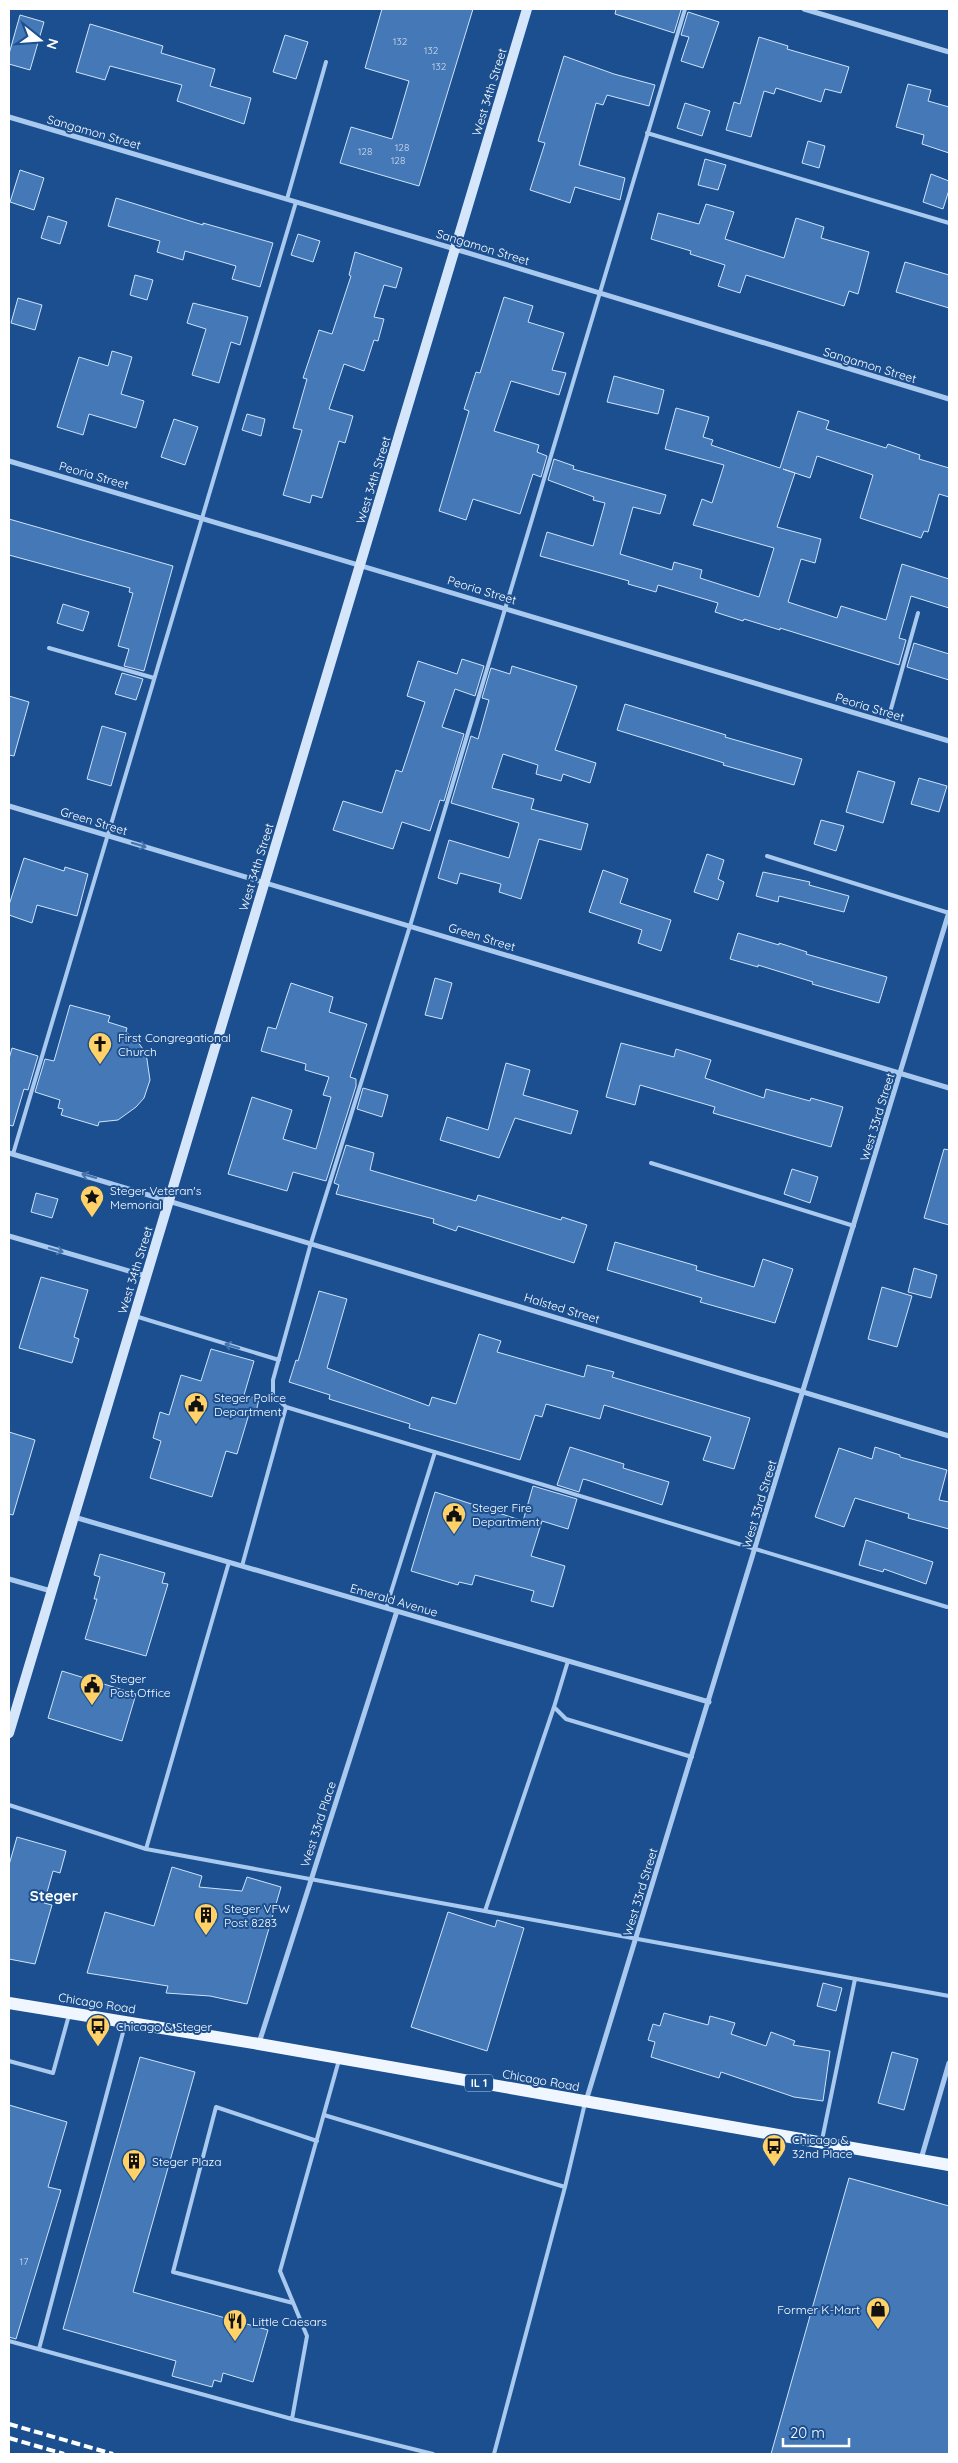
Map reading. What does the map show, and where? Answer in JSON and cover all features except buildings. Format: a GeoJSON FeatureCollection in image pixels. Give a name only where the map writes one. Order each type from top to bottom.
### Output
{"type":"FeatureCollection","features":[{"type":"Feature","properties":{"kind":"main road","name":"Chicago Road"},"geometry":{"type":"LineString","coordinates":[[9,2003],[259,2044],[949,2164]]}},
{"type":"Feature","properties":{"kind":"street","name":"West 34th Street"},"geometry":{"type":"LineString","coordinates":[[9,1733],[527,9]]}},
{"type":"Feature","properties":{"kind":"street"},"geometry":{"type":"LineString","coordinates":[[804,9],[949,52]]}},
{"type":"Feature","properties":{"kind":"street","name":"Sangamon Street"},"geometry":{"type":"LineString","coordinates":[[9,117],[598,292],[949,400]]}},
{"type":"Feature","properties":{"kind":"street","name":"Peoria Street"},"geometry":{"type":"LineString","coordinates":[[9,460],[949,741]]}},
{"type":"Feature","properties":{"kind":"street","name":"Green Street"},"geometry":{"type":"LineString","coordinates":[[9,806],[949,1088]]}},
{"type":"Feature","properties":{"kind":"street","name":"West 33rd Street"},"geometry":{"type":"LineString","coordinates":[[586,2102],[949,913]]}},
{"type":"Feature","properties":{"kind":"street","name":"Halsted Street"},"geometry":{"type":"LineString","coordinates":[[11,1153],[949,1436]]}},
{"type":"Feature","properties":{"kind":"street"},"geometry":{"type":"LineString","coordinates":[[9,1236],[146,1276]]}},
{"type":"Feature","properties":{"kind":"street","name":"Emerald Avenue"},"geometry":{"type":"LineString","coordinates":[[74,1516],[709,1702]]}},
{"type":"Feature","properties":{"kind":"street"},"geometry":{"type":"LineString","coordinates":[[9,1579],[51,1591]]}},
{"type":"Feature","properties":{"kind":"street","name":"West 33rd Place"},"geometry":{"type":"LineString","coordinates":[[259,2044],[396,1611]]}},
{"type":"Feature","properties":{"kind":"street"},"geometry":{"type":"LineString","coordinates":[[921,2159],[949,2063]]}},
{"type":"Feature","properties":{"kind":"lane"},"geometry":{"type":"LineString","coordinates":[[685,9],[598,292],[506,608],[410,926],[311,1243],[273,1380],[272,1395],[286,1407],[948,1607]]}},
{"type":"Feature","properties":{"kind":"lane"},"geometry":{"type":"LineString","coordinates":[[287,199],[326,62]]}},
{"type":"Feature","properties":{"kind":"lane"},"geometry":{"type":"LineString","coordinates":[[647,133],[949,223]]}},
{"type":"Feature","properties":{"kind":"lane"},"geometry":{"type":"LineString","coordinates":[[11,1153],[296,202]]}},
{"type":"Feature","properties":{"kind":"lane"},"geometry":{"type":"LineString","coordinates":[[888,723],[918,613]]}},
{"type":"Feature","properties":{"kind":"lane"},"geometry":{"type":"LineString","coordinates":[[49,648],[154,678]]}},
{"type":"Feature","properties":{"kind":"lane"},"geometry":{"type":"LineString","coordinates":[[767,856],[949,913]]}},
{"type":"Feature","properties":{"kind":"lane"},"geometry":{"type":"LineString","coordinates":[[651,1162],[854,1226]]}},
{"type":"Feature","properties":{"kind":"lane"},"geometry":{"type":"LineString","coordinates":[[134,1315],[279,1360]]}},
{"type":"Feature","properties":{"kind":"lane"},"geometry":{"type":"LineString","coordinates":[[242,1566],[286,1407]]}},
{"type":"Feature","properties":{"kind":"lane"},"geometry":{"type":"LineString","coordinates":[[386,1608],[435,1452]]}},
{"type":"Feature","properties":{"kind":"lane"},"geometry":{"type":"LineString","coordinates":[[146,1849],[230,1562]]}},
{"type":"Feature","properties":{"kind":"lane"},"geometry":{"type":"LineString","coordinates":[[485,1911],[568,1661]]}},
{"type":"Feature","properties":{"kind":"lane"},"geometry":{"type":"LineString","coordinates":[[554,1707],[566,1720],[692,1757]]}},
{"type":"Feature","properties":{"kind":"lane"},"geometry":{"type":"LineString","coordinates":[[9,1805],[146,1849],[949,1996]]}},
{"type":"Feature","properties":{"kind":"lane"},"geometry":{"type":"LineString","coordinates":[[822,2142],[855,1979]]}},
{"type":"Feature","properties":{"kind":"lane"},"geometry":{"type":"LineString","coordinates":[[9,2061],[53,2073],[69,2013]]}},
{"type":"Feature","properties":{"kind":"lane"},"geometry":{"type":"LineString","coordinates":[[39,2349],[126,2022]]}},
{"type":"Feature","properties":{"kind":"lane"},"geometry":{"type":"LineString","coordinates":[[292,2419],[307,2336],[280,2271],[340,2058]]}},
{"type":"Feature","properties":{"kind":"lane"},"geometry":{"type":"LineString","coordinates":[[494,2454],[586,2102]]}},
{"type":"Feature","properties":{"kind":"lane"},"geometry":{"type":"LineString","coordinates":[[293,2303],[173,2272],[216,2107],[316,2141]]}},
{"type":"Feature","properties":{"kind":"lane"},"geometry":{"type":"LineString","coordinates":[[324,2115],[565,2186]]}},
{"type":"Feature","properties":{"kind":"lane"},"geometry":{"type":"LineString","coordinates":[[9,2341],[292,2419],[433,2454]]}},
{"type":"Feature","properties":{"kind":"railway"},"geometry":{"type":"LineString","coordinates":[[9,2424],[113,2454]]}},
{"type":"Feature","properties":{"kind":"railway"},"geometry":{"type":"LineString","coordinates":[[9,2438],[64,2454]]}},
{"type":"Feature","properties":{"kind":"place","name":"First Congregational Church"},"geometry":{"type":"Point","coordinates":[100,1065]}},
{"type":"Feature","properties":{"kind":"place","name":"Steger Veteran's Memorial"},"geometry":{"type":"Point","coordinates":[92,1218]}},
{"type":"Feature","properties":{"kind":"place","name":"Steger Police Department"},"geometry":{"type":"Point","coordinates":[196,1425]}},
{"type":"Feature","properties":{"kind":"place","name":"Steger Fire Department"},"geometry":{"type":"Point","coordinates":[454,1535]}},
{"type":"Feature","properties":{"kind":"place","name":"Steger Post Office"},"geometry":{"type":"Point","coordinates":[92,1706]}},
{"type":"Feature","properties":{"kind":"place","name":"Steger VFW Post 8283"},"geometry":{"type":"Point","coordinates":[206,1936]}},
{"type":"Feature","properties":{"kind":"place","name":"Chicago & Steger"},"geometry":{"type":"Point","coordinates":[98,2047]}},
{"type":"Feature","properties":{"kind":"place","name":"Chicago & 32nd Place"},"geometry":{"type":"Point","coordinates":[774,2167]}},
{"type":"Feature","properties":{"kind":"place","name":"Steger Plaza"},"geometry":{"type":"Point","coordinates":[134,2182]}},
{"type":"Feature","properties":{"kind":"place","name":"Former K-Mart"},"geometry":{"type":"Point","coordinates":[878,2330]}},
{"type":"Feature","properties":{"kind":"place","name":"Little Caesars"},"geometry":{"type":"Point","coordinates":[235,2342]}},
{"type":"Feature","properties":{"kind":"district","name":"Steger"},"geometry":{"type":"Point","coordinates":[54,1895]}}]}
